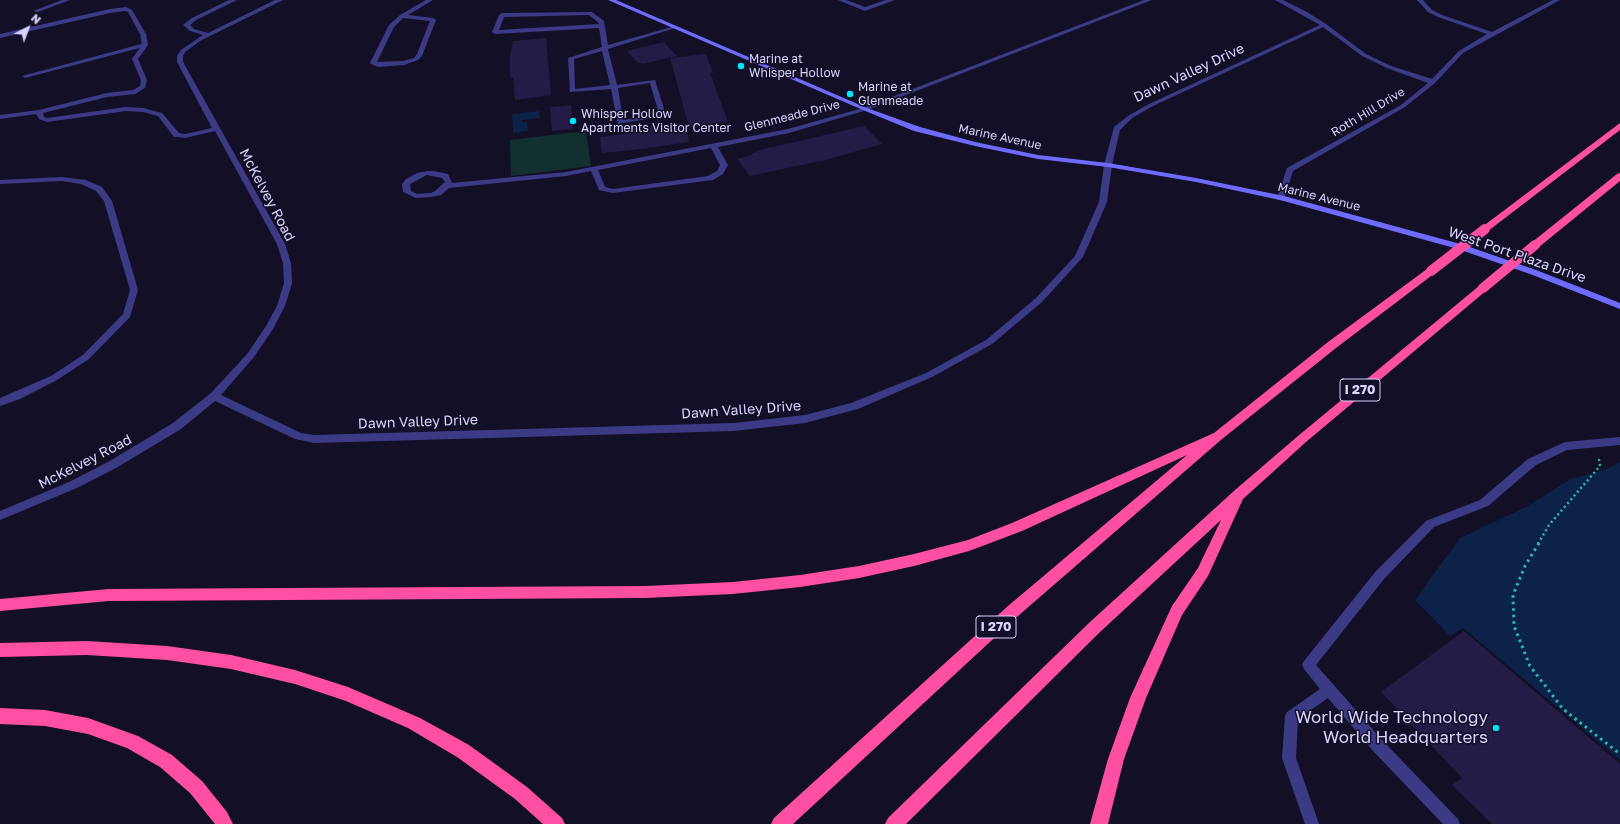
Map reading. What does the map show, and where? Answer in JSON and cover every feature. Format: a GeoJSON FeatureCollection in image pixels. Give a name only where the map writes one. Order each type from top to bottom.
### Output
{"type":"FeatureCollection","features":[{"type":"Feature","properties":{"kind":"highway","name":"I 270"},"geometry":{"type":"LineString","coordinates":[[780,824],[1013,611],[1218,436],[1332,345],[1620,126]]}},
{"type":"Feature","properties":{"kind":"highway","name":"I 270"},"geometry":{"type":"LineString","coordinates":[[894,824],[1095,627],[1240,494],[1302,439],[1620,176]]}},
{"type":"Feature","properties":{"kind":"highway"},"geometry":{"type":"LineString","coordinates":[[0,605],[109,595],[645,592],[733,588],[800,581],[859,572],[969,545],[1017,527],[1218,436]]}},
{"type":"Feature","properties":{"kind":"highway"},"geometry":{"type":"LineString","coordinates":[[1099,824],[1116,759],[1138,698],[1178,611],[1203,572],[1240,494]]}},
{"type":"Feature","properties":{"kind":"highway"},"geometry":{"type":"LineString","coordinates":[[0,650],[87,648],[167,653],[231,662],[295,677],[348,694],[420,726],[463,751],[521,793],[556,824]]}},
{"type":"Feature","properties":{"kind":"highway"},"geometry":{"type":"LineString","coordinates":[[0,716],[44,718],[88,726],[132,742],[166,761],[196,787],[221,818],[224,824]]}},
{"type":"Feature","properties":{"kind":"main road","name":"Marine Avenue"},"geometry":{"type":"LineString","coordinates":[[612,0],[865,109],[917,128],[975,144],[1038,157],[1108,165],[1196,180],[1281,198],[1404,231]]}},
{"type":"Feature","properties":{"kind":"main road","name":"West Port Plaza Drive"},"geometry":{"type":"LineString","coordinates":[[1404,231],[1461,247],[1533,272],[1620,306]]}},
{"type":"Feature","properties":{"kind":"street"},"geometry":{"type":"LineString","coordinates":[[36,11],[67,0]]}},
{"type":"Feature","properties":{"kind":"street"},"geometry":{"type":"LineString","coordinates":[[209,34],[192,30],[186,25],[194,19],[234,0]]}},
{"type":"Feature","properties":{"kind":"street","name":"McKelvey Road"},"geometry":{"type":"LineString","coordinates":[[0,516],[73,485],[112,465],[177,426],[214,396],[251,355],[270,327],[281,306],[288,283],[287,263],[281,244],[180,62],[180,56],[183,51],[209,34],[280,0]]}},
{"type":"Feature","properties":{"kind":"street"},"geometry":{"type":"LineString","coordinates":[[402,16],[433,20],[420,55],[416,59],[404,63],[373,63],[391,26],[402,16],[430,0]]}},
{"type":"Feature","properties":{"kind":"street"},"geometry":{"type":"LineString","coordinates":[[841,0],[864,9],[892,0]]}},
{"type":"Feature","properties":{"kind":"street","name":"Glenmeade Drive"},"geometry":{"type":"LineString","coordinates":[[447,186],[449,182],[445,176],[427,173],[412,179],[406,184],[405,188],[407,192],[411,194],[423,196],[438,193],[447,186],[566,174],[789,132],[865,109],[1149,0]]}},
{"type":"Feature","properties":{"kind":"street"},"geometry":{"type":"LineString","coordinates":[[1278,0],[1305,13],[1364,54],[1389,67],[1433,82]]}},
{"type":"Feature","properties":{"kind":"street"},"geometry":{"type":"LineString","coordinates":[[1420,0],[1430,11],[1440,16],[1492,34]]}},
{"type":"Feature","properties":{"kind":"street","name":"Roth Hill Drive"},"geometry":{"type":"LineString","coordinates":[[1281,198],[1290,170],[1403,106],[1433,82],[1461,52],[1557,0]]}},
{"type":"Feature","properties":{"kind":"street"},"geometry":{"type":"LineString","coordinates":[[0,36],[120,9],[126,9],[130,11],[144,34],[145,45],[135,59],[144,80],[143,87],[135,92],[107,95],[39,112],[0,117]]}},
{"type":"Feature","properties":{"kind":"street"},"geometry":{"type":"LineString","coordinates":[[602,26],[495,32],[502,15],[590,13],[601,21],[602,26],[605,48],[614,87],[620,122],[663,115],[653,82],[614,87],[572,91],[571,58],[605,48],[673,27]]}},
{"type":"Feature","properties":{"kind":"street","name":"Dawn Valley Drive"},"geometry":{"type":"LineString","coordinates":[[214,396],[299,436],[314,439],[734,427],[805,419],[854,406],[929,375],[989,342],[1039,300],[1079,257],[1102,202],[1108,165],[1117,130],[1130,117],[1151,105],[1324,25]]}},
{"type":"Feature","properties":{"kind":"street"},"geometry":{"type":"LineString","coordinates":[[25,76],[145,45]]}},
{"type":"Feature","properties":{"kind":"street"},"geometry":{"type":"LineString","coordinates":[[39,112],[41,118],[47,120],[126,109],[143,110],[160,114],[177,135],[185,136],[216,129]]}},
{"type":"Feature","properties":{"kind":"street"},"geometry":{"type":"LineString","coordinates":[[594,169],[602,188],[613,191],[710,178],[720,172],[724,165],[714,147]]}},
{"type":"Feature","properties":{"kind":"street"},"geometry":{"type":"LineString","coordinates":[[0,182],[62,179],[83,182],[99,189],[108,201],[134,290],[127,315],[86,357],[54,378],[17,396],[0,402]]}},
{"type":"Feature","properties":{"kind":"street"},"geometry":{"type":"LineString","coordinates":[[1453,824],[1379,747],[1308,665],[1380,575],[1430,524],[1484,503],[1532,462],[1565,446],[1620,441]]}},
{"type":"Feature","properties":{"kind":"street"},"geometry":{"type":"LineString","coordinates":[[1312,824],[1288,758],[1292,716],[1329,690]]}},
{"type":"Feature","properties":{"kind":"path"},"geometry":{"type":"LineString","coordinates":[[1594,456],[1599,460],[1600,466],[1549,525],[1525,566],[1513,595],[1514,626],[1530,666],[1563,709],[1620,754]]}},
{"type":"Feature","properties":{"kind":"green space"},"geometry":{"type":"Polygon","coordinates":[[[586,131],[591,166],[511,176],[510,140],[586,131]]]}},
{"type":"Feature","properties":{"kind":"water"},"geometry":{"type":"Polygon","coordinates":[[[539,111],[540,118],[522,120],[522,122],[527,122],[528,131],[513,133],[512,114],[539,111]]]}},
{"type":"Feature","properties":{"kind":"water"},"geometry":{"type":"Polygon","coordinates":[[[1620,462],[1620,760],[1463,628],[1450,636],[1415,600],[1460,538],[1526,507],[1571,479],[1607,469],[1620,462]]]}},
{"type":"Feature","properties":{"kind":"building"},"geometry":{"type":"Polygon","coordinates":[[[546,38],[551,95],[515,100],[513,78],[510,78],[510,57],[513,41],[546,38]]]}},
{"type":"Feature","properties":{"kind":"building"},"geometry":{"type":"Polygon","coordinates":[[[664,42],[677,56],[642,64],[638,63],[627,51],[664,42]]]}},
{"type":"Feature","properties":{"kind":"building"},"geometry":{"type":"Polygon","coordinates":[[[706,54],[713,73],[710,73],[728,122],[689,127],[670,58],[706,54]]]}},
{"type":"Feature","properties":{"kind":"building","name":"Whisper Hollow Apartments Visitor Center"},"geometry":{"type":"Polygon","coordinates":[[[571,105],[573,129],[552,131],[550,107],[571,105]]]}},
{"type":"Feature","properties":{"kind":"building"},"geometry":{"type":"Polygon","coordinates":[[[685,123],[689,142],[602,153],[600,137],[631,133],[630,129],[685,123]]]}},
{"type":"Feature","properties":{"kind":"building"},"geometry":{"type":"Polygon","coordinates":[[[864,126],[882,144],[825,160],[750,176],[737,159],[752,155],[751,154],[764,149],[864,126]]]}},
{"type":"Feature","properties":{"kind":"building","name":"World Wide Technology World Headquarters"},"geometry":{"type":"Polygon","coordinates":[[[1464,631],[1620,764],[1620,824],[1492,824],[1452,785],[1462,778],[1381,692],[1464,631]]]}},
{"type":"Feature","properties":{"kind":"place","name":"Marine at Whisper Hollow"},"geometry":{"type":"Point","coordinates":[741,66]}},
{"type":"Feature","properties":{"kind":"place","name":"Marine at Glenmeade"},"geometry":{"type":"Point","coordinates":[850,94]}},
{"type":"Feature","properties":{"kind":"place","name":"Whisper Hollow Apartments Visitor Center"},"geometry":{"type":"Point","coordinates":[573,121]}},
{"type":"Feature","properties":{"kind":"place","name":"World Wide Technology World Headquarters"},"geometry":{"type":"Point","coordinates":[1496,728]}}]}
